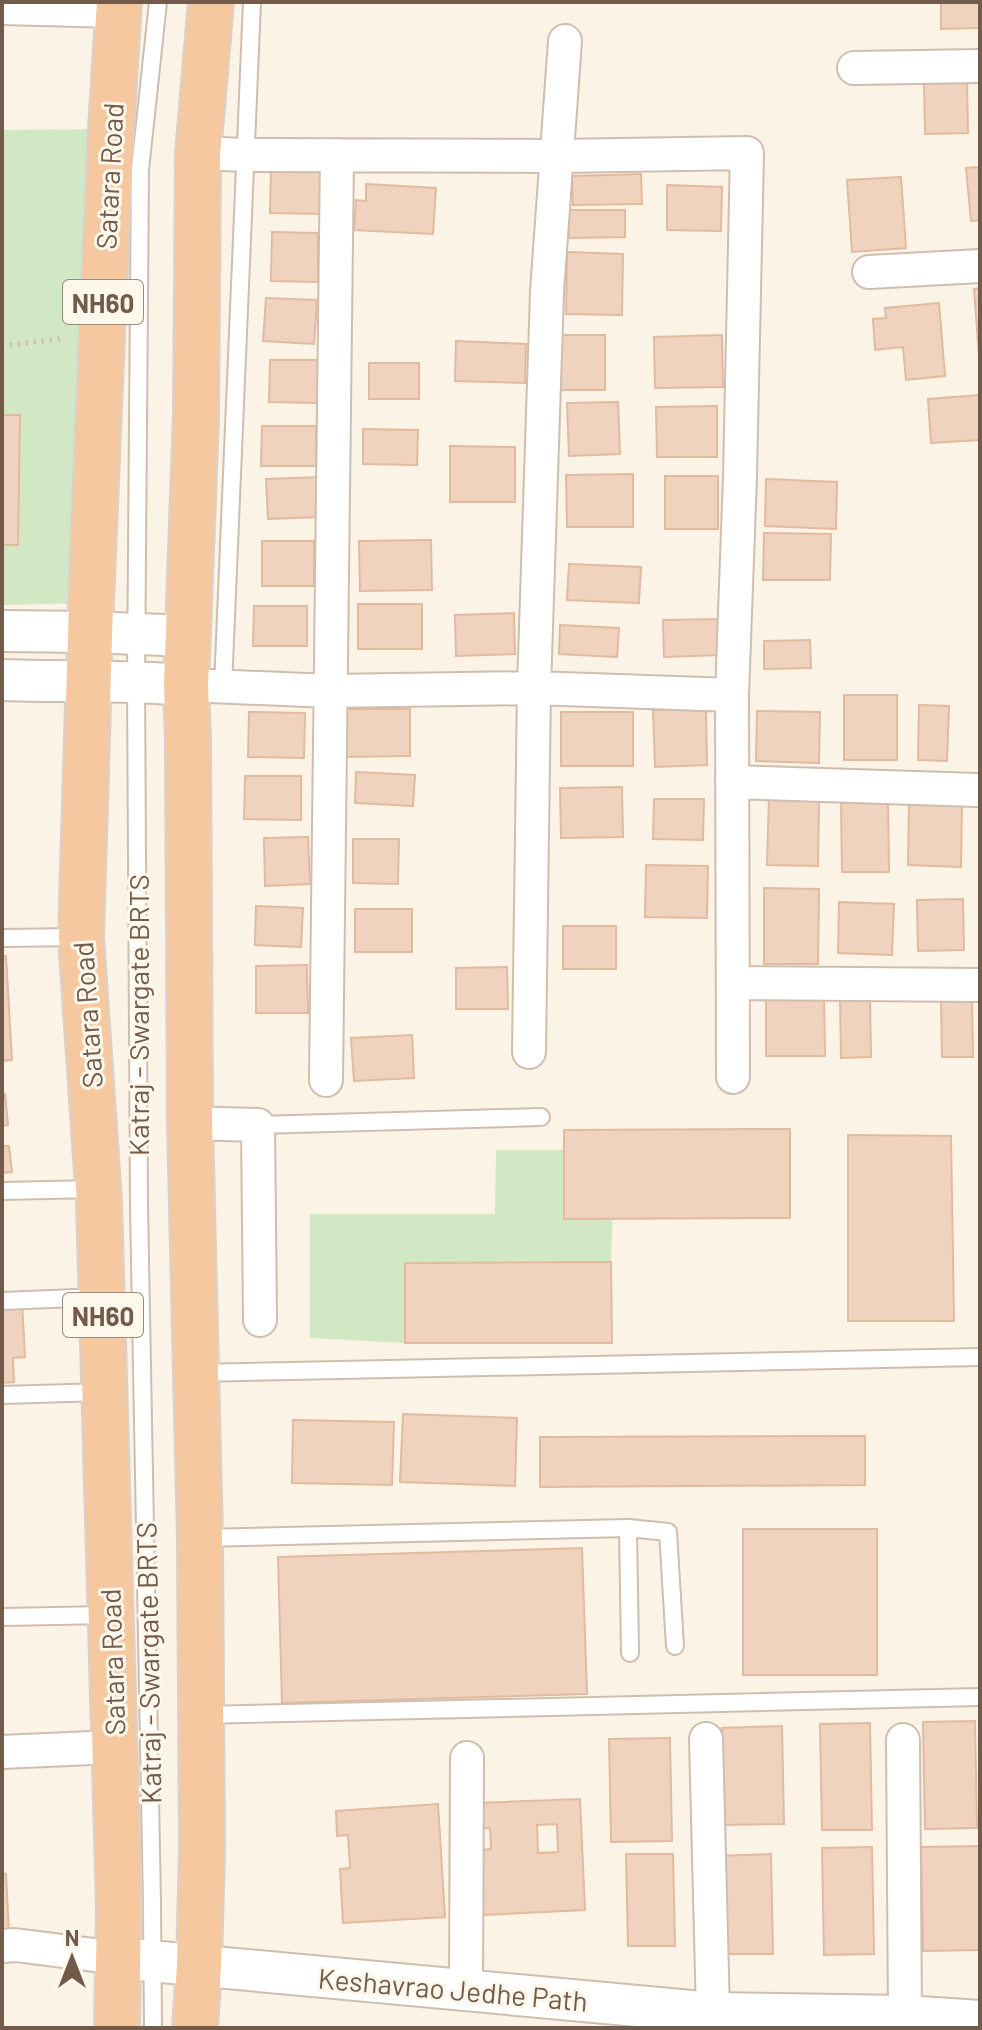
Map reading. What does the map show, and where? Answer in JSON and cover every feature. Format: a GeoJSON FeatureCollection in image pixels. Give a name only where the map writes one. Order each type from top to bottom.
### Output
{"type":"FeatureCollection","features":[{"type":"Feature","properties":{"kind":"highway"},"geometry":{"type":"LineString","coordinates":[[195,2028],[202,1849],[200,1538],[190,1123],[188,739],[204,686],[187,636],[196,416],[198,153],[211,2]]}},
{"type":"Feature","properties":{"kind":"highway","name":"Satara Road"},"geometry":{"type":"LineString","coordinates":[[117,2028],[135,1960],[119,1908],[98,1189],[81,937],[102,335],[132,5]]}},
{"type":"Feature","properties":{"kind":"street"},"geometry":{"type":"LineString","coordinates":[[2,8],[132,5]]}},
{"type":"Feature","properties":{"kind":"street"},"geometry":{"type":"LineString","coordinates":[[529,1052],[534,688],[547,292],[565,41]]}},
{"type":"Feature","properties":{"kind":"street"},"geometry":{"type":"LineString","coordinates":[[854,68],[980,66]]}},
{"type":"Feature","properties":{"kind":"street"},"geometry":{"type":"LineString","coordinates":[[198,153],[557,156],[747,153],[732,695],[733,1077]]}},
{"type":"Feature","properties":{"kind":"street"},"geometry":{"type":"LineString","coordinates":[[326,1080],[337,155]]}},
{"type":"Feature","properties":{"kind":"street"},"geometry":{"type":"LineString","coordinates":[[869,272],[980,266]]}},
{"type":"Feature","properties":{"kind":"street"},"geometry":{"type":"LineString","coordinates":[[2,631],[187,636]]}},
{"type":"Feature","properties":{"kind":"street"},"geometry":{"type":"LineString","coordinates":[[2,680],[136,681],[330,691],[534,688],[732,695]]}},
{"type":"Feature","properties":{"kind":"street"},"geometry":{"type":"LineString","coordinates":[[732,782],[976,790]]}},
{"type":"Feature","properties":{"kind":"street"},"geometry":{"type":"LineString","coordinates":[[733,983],[980,985]]}},
{"type":"Feature","properties":{"kind":"street"},"geometry":{"type":"LineString","coordinates":[[190,1123],[258,1125],[260,1320]]}},
{"type":"Feature","properties":{"kind":"street"},"geometry":{"type":"LineString","coordinates":[[706,1739],[713,2013]]}},
{"type":"Feature","properties":{"kind":"street"},"geometry":{"type":"LineString","coordinates":[[903,1740],[905,2016]]}},
{"type":"Feature","properties":{"kind":"street"},"geometry":{"type":"LineString","coordinates":[[2,1752],[114,1747]]}},
{"type":"Feature","properties":{"kind":"street"},"geometry":{"type":"LineString","coordinates":[[466,1990],[467,1758]]}},
{"type":"Feature","properties":{"kind":"street"},"geometry":{"type":"LineString","coordinates":[[2,1946],[135,1960]]}},
{"type":"Feature","properties":{"kind":"street","name":"Keshavrao Jedhe Path"},"geometry":{"type":"LineString","coordinates":[[135,1960],[713,2013],[905,2016],[980,2021]]}},
{"type":"Feature","properties":{"kind":"lane"},"geometry":{"type":"LineString","coordinates":[[204,686],[245,155],[252,2]]}},
{"type":"Feature","properties":{"kind":"lane","name":"Katraj - Swargate BRTS"},"geometry":{"type":"LineString","coordinates":[[132,5],[140,170],[136,681],[139,1206],[135,1960],[153,2028]]}},
{"type":"Feature","properties":{"kind":"lane"},"geometry":{"type":"LineString","coordinates":[[2,938],[81,937]]}},
{"type":"Feature","properties":{"kind":"lane"},"geometry":{"type":"LineString","coordinates":[[258,1125],[541,1117]]}},
{"type":"Feature","properties":{"kind":"lane"},"geometry":{"type":"LineString","coordinates":[[2,1191],[98,1189]]}},
{"type":"Feature","properties":{"kind":"lane"},"geometry":{"type":"LineString","coordinates":[[2,1301],[102,1297]]}},
{"type":"Feature","properties":{"kind":"lane"},"geometry":{"type":"LineString","coordinates":[[196,1373],[980,1357]]}},
{"type":"Feature","properties":{"kind":"lane"},"geometry":{"type":"LineString","coordinates":[[2,1395],[105,1392]]}},
{"type":"Feature","properties":{"kind":"lane"},"geometry":{"type":"LineString","coordinates":[[200,1538],[628,1528],[668,1532],[675,1646]]}},
{"type":"Feature","properties":{"kind":"lane"},"geometry":{"type":"LineString","coordinates":[[628,1528],[630,1653]]}},
{"type":"Feature","properties":{"kind":"lane"},"geometry":{"type":"LineString","coordinates":[[2,1617],[111,1615]]}},
{"type":"Feature","properties":{"kind":"lane"},"geometry":{"type":"LineString","coordinates":[[201,1715],[980,1697]]}},
{"type":"Feature","properties":{"kind":"path"},"geometry":{"type":"LineString","coordinates":[[2,346],[102,335]]}},
{"type":"Feature","properties":{"kind":"green space"},"geometry":{"type":"Polygon","coordinates":[[[111,129],[91,603],[2,605],[2,130],[111,129]]]}},
{"type":"Feature","properties":{"kind":"green space"},"geometry":{"type":"Polygon","coordinates":[[[496,1150],[615,1150],[611,1262],[405,1263],[405,1343],[310,1338],[310,1214],[495,1214],[496,1150]]]}},
{"type":"Feature","properties":{"kind":"building"},"geometry":{"type":"Polygon","coordinates":[[[941,2],[980,2],[980,28],[941,29],[941,2]]]}},
{"type":"Feature","properties":{"kind":"building"},"geometry":{"type":"Polygon","coordinates":[[[967,78],[968,133],[925,134],[924,79],[967,78]]]}},
{"type":"Feature","properties":{"kind":"building"},"geometry":{"type":"Polygon","coordinates":[[[980,167],[980,220],[971,221],[966,168],[980,167]]]}},
{"type":"Feature","properties":{"kind":"building"},"geometry":{"type":"Polygon","coordinates":[[[271,170],[324,171],[323,214],[270,213],[271,170]]]}},
{"type":"Feature","properties":{"kind":"building"},"geometry":{"type":"Polygon","coordinates":[[[641,174],[642,204],[573,205],[572,176],[641,174]]]}},
{"type":"Feature","properties":{"kind":"building"},"geometry":{"type":"Polygon","coordinates":[[[901,177],[906,248],[852,252],[847,180],[901,177]]]}},
{"type":"Feature","properties":{"kind":"building"},"geometry":{"type":"Polygon","coordinates":[[[366,184],[436,188],[433,234],[354,230],[356,200],[366,201],[366,184]]]}},
{"type":"Feature","properties":{"kind":"building"},"geometry":{"type":"Polygon","coordinates":[[[667,185],[722,187],[721,231],[667,230],[667,185]]]}},
{"type":"Feature","properties":{"kind":"building"},"geometry":{"type":"Polygon","coordinates":[[[569,210],[625,210],[625,237],[569,238],[569,210]]]}},
{"type":"Feature","properties":{"kind":"building"},"geometry":{"type":"Polygon","coordinates":[[[272,232],[318,233],[318,282],[271,281],[272,232]]]}},
{"type":"Feature","properties":{"kind":"building"},"geometry":{"type":"Polygon","coordinates":[[[567,252],[623,254],[622,315],[566,314],[567,252]]]}},
{"type":"Feature","properties":{"kind":"building"},"geometry":{"type":"Polygon","coordinates":[[[980,288],[980,356],[979,356],[974,289],[980,288]]]}},
{"type":"Feature","properties":{"kind":"building"},"geometry":{"type":"Polygon","coordinates":[[[266,298],[317,300],[314,344],[263,341],[266,298]]]}},
{"type":"Feature","properties":{"kind":"building"},"geometry":{"type":"Polygon","coordinates":[[[939,303],[945,376],[906,380],[903,347],[875,350],[873,319],[886,318],[885,308],[939,303]]]}},
{"type":"Feature","properties":{"kind":"building"},"geometry":{"type":"Polygon","coordinates":[[[548,335],[605,335],[605,390],[548,390],[548,335]]]}},
{"type":"Feature","properties":{"kind":"building"},"geometry":{"type":"Polygon","coordinates":[[[722,335],[723,387],[655,388],[654,337],[722,335]]]}},
{"type":"Feature","properties":{"kind":"building"},"geometry":{"type":"Polygon","coordinates":[[[456,341],[526,344],[525,383],[455,381],[456,341]]]}},
{"type":"Feature","properties":{"kind":"building"},"geometry":{"type":"Polygon","coordinates":[[[270,360],[320,360],[319,403],[269,402],[270,360]]]}},
{"type":"Feature","properties":{"kind":"building"},"geometry":{"type":"Polygon","coordinates":[[[369,363],[419,363],[419,399],[369,399],[369,363]]]}},
{"type":"Feature","properties":{"kind":"building"},"geometry":{"type":"Polygon","coordinates":[[[980,395],[980,440],[931,443],[928,399],[980,395]]]}},
{"type":"Feature","properties":{"kind":"building"},"geometry":{"type":"Polygon","coordinates":[[[618,402],[620,454],[569,456],[567,403],[618,402]]]}},
{"type":"Feature","properties":{"kind":"building"},"geometry":{"type":"Polygon","coordinates":[[[717,406],[717,457],[657,457],[656,407],[717,406]]]}},
{"type":"Feature","properties":{"kind":"building"},"geometry":{"type":"Polygon","coordinates":[[[2,415],[20,415],[18,545],[2,545],[2,415]]]}},
{"type":"Feature","properties":{"kind":"building"},"geometry":{"type":"Polygon","coordinates":[[[262,426],[316,426],[316,466],[261,466],[262,426]]]}},
{"type":"Feature","properties":{"kind":"building"},"geometry":{"type":"Polygon","coordinates":[[[363,429],[418,430],[417,465],[363,464],[363,429]]]}},
{"type":"Feature","properties":{"kind":"building"},"geometry":{"type":"Polygon","coordinates":[[[450,446],[515,447],[515,502],[450,502],[450,446]]]}},
{"type":"Feature","properties":{"kind":"building"},"geometry":{"type":"Polygon","coordinates":[[[633,474],[633,527],[567,527],[566,475],[633,474]]]}},
{"type":"Feature","properties":{"kind":"building"},"geometry":{"type":"Polygon","coordinates":[[[665,476],[718,476],[718,529],[665,529],[665,476]]]}},
{"type":"Feature","properties":{"kind":"building"},"geometry":{"type":"Polygon","coordinates":[[[320,477],[321,517],[268,519],[266,479],[320,477]]]}},
{"type":"Feature","properties":{"kind":"building"},"geometry":{"type":"Polygon","coordinates":[[[766,479],[837,482],[836,529],[765,526],[766,479]]]}},
{"type":"Feature","properties":{"kind":"building"},"geometry":{"type":"Polygon","coordinates":[[[764,533],[831,534],[830,580],[763,580],[764,533]]]}},
{"type":"Feature","properties":{"kind":"building"},"geometry":{"type":"Polygon","coordinates":[[[431,540],[432,590],[360,591],[359,541],[431,540]]]}},
{"type":"Feature","properties":{"kind":"building"},"geometry":{"type":"Polygon","coordinates":[[[262,541],[314,541],[314,586],[262,586],[262,541]]]}},
{"type":"Feature","properties":{"kind":"building"},"geometry":{"type":"Polygon","coordinates":[[[569,564],[641,567],[639,603],[567,600],[569,564]]]}},
{"type":"Feature","properties":{"kind":"building"},"geometry":{"type":"Polygon","coordinates":[[[358,604],[422,604],[422,649],[358,649],[358,604]]]}},
{"type":"Feature","properties":{"kind":"building"},"geometry":{"type":"Polygon","coordinates":[[[254,606],[307,606],[307,646],[253,646],[254,606]]]}},
{"type":"Feature","properties":{"kind":"building"},"geometry":{"type":"Polygon","coordinates":[[[514,613],[515,654],[456,656],[455,615],[514,613]]]}},
{"type":"Feature","properties":{"kind":"building"},"geometry":{"type":"Polygon","coordinates":[[[720,619],[721,655],[664,657],[663,620],[720,619]]]}},
{"type":"Feature","properties":{"kind":"building"},"geometry":{"type":"Polygon","coordinates":[[[560,625],[619,628],[617,657],[559,654],[560,625]]]}},
{"type":"Feature","properties":{"kind":"building"},"geometry":{"type":"Polygon","coordinates":[[[810,640],[811,668],[764,669],[764,641],[810,640]]]}},
{"type":"Feature","properties":{"kind":"building"},"geometry":{"type":"Polygon","coordinates":[[[844,695],[897,695],[897,760],[844,760],[844,695]]]}},
{"type":"Feature","properties":{"kind":"building"},"geometry":{"type":"Polygon","coordinates":[[[919,705],[949,706],[947,761],[918,760],[919,705]]]}},
{"type":"Feature","properties":{"kind":"building"},"geometry":{"type":"Polygon","coordinates":[[[706,708],[707,765],[655,767],[653,710],[706,708]]]}},
{"type":"Feature","properties":{"kind":"building"},"geometry":{"type":"Polygon","coordinates":[[[340,709],[410,709],[410,756],[340,757],[340,709]]]}},
{"type":"Feature","properties":{"kind":"building"},"geometry":{"type":"Polygon","coordinates":[[[757,711],[820,712],[819,763],[756,761],[757,711]]]}},
{"type":"Feature","properties":{"kind":"building"},"geometry":{"type":"Polygon","coordinates":[[[249,712],[305,713],[304,758],[248,757],[249,712]]]}},
{"type":"Feature","properties":{"kind":"building"},"geometry":{"type":"Polygon","coordinates":[[[561,712],[633,712],[633,766],[561,766],[561,712]]]}},
{"type":"Feature","properties":{"kind":"building"},"geometry":{"type":"Polygon","coordinates":[[[356,772],[415,775],[413,806],[355,803],[356,772]]]}},
{"type":"Feature","properties":{"kind":"building"},"geometry":{"type":"Polygon","coordinates":[[[245,776],[301,776],[301,820],[244,819],[245,776]]]}},
{"type":"Feature","properties":{"kind":"building"},"geometry":{"type":"Polygon","coordinates":[[[622,787],[623,837],[561,838],[560,788],[622,787]]]}},
{"type":"Feature","properties":{"kind":"building"},"geometry":{"type":"Polygon","coordinates":[[[769,797],[819,798],[818,866],[767,865],[769,797]]]}},
{"type":"Feature","properties":{"kind":"building"},"geometry":{"type":"Polygon","coordinates":[[[654,799],[704,799],[703,840],[653,839],[654,799]]]}},
{"type":"Feature","properties":{"kind":"building"},"geometry":{"type":"Polygon","coordinates":[[[909,801],[962,802],[961,867],[908,865],[909,801]]]}},
{"type":"Feature","properties":{"kind":"building"},"geometry":{"type":"Polygon","coordinates":[[[888,802],[889,872],[842,872],[841,803],[888,802]]]}},
{"type":"Feature","properties":{"kind":"building"},"geometry":{"type":"Polygon","coordinates":[[[308,837],[310,884],[265,886],[264,838],[308,837]]]}},
{"type":"Feature","properties":{"kind":"building"},"geometry":{"type":"Polygon","coordinates":[[[353,839],[399,839],[398,884],[353,883],[353,839]]]}},
{"type":"Feature","properties":{"kind":"building"},"geometry":{"type":"Polygon","coordinates":[[[646,865],[708,866],[707,918],[645,917],[646,865]]]}},
{"type":"Feature","properties":{"kind":"building"},"geometry":{"type":"Polygon","coordinates":[[[764,888],[819,889],[818,964],[764,964],[764,888]]]}},
{"type":"Feature","properties":{"kind":"building"},"geometry":{"type":"Polygon","coordinates":[[[963,899],[964,950],[918,951],[917,900],[963,899]]]}},
{"type":"Feature","properties":{"kind":"building"},"geometry":{"type":"Polygon","coordinates":[[[839,902],[894,904],[892,955],[838,953],[839,902]]]}},
{"type":"Feature","properties":{"kind":"building"},"geometry":{"type":"Polygon","coordinates":[[[256,906],[303,908],[301,947],[255,945],[256,906]]]}},
{"type":"Feature","properties":{"kind":"building"},"geometry":{"type":"Polygon","coordinates":[[[355,909],[412,909],[412,952],[355,952],[355,909]]]}},
{"type":"Feature","properties":{"kind":"building"},"geometry":{"type":"Polygon","coordinates":[[[563,926],[616,926],[616,969],[563,969],[563,926]]]}},
{"type":"Feature","properties":{"kind":"building"},"geometry":{"type":"Polygon","coordinates":[[[2,956],[6,956],[12,1060],[2,1061],[2,956]]]}},
{"type":"Feature","properties":{"kind":"building"},"geometry":{"type":"Polygon","coordinates":[[[307,965],[308,1013],[256,1013],[256,966],[307,965]]]}},
{"type":"Feature","properties":{"kind":"building"},"geometry":{"type":"Polygon","coordinates":[[[507,967],[508,1009],[456,1009],[456,968],[507,967]]]}},
{"type":"Feature","properties":{"kind":"building"},"geometry":{"type":"Polygon","coordinates":[[[766,996],[824,996],[825,1056],[766,1056],[766,996]]]}},
{"type":"Feature","properties":{"kind":"building"},"geometry":{"type":"Polygon","coordinates":[[[870,996],[871,1057],[841,1058],[840,997],[870,996]]]}},
{"type":"Feature","properties":{"kind":"building"},"geometry":{"type":"Polygon","coordinates":[[[941,999],[972,999],[973,1057],[942,1057],[941,999]]]}},
{"type":"Feature","properties":{"kind":"building"},"geometry":{"type":"Polygon","coordinates":[[[412,1035],[414,1078],[354,1081],[351,1038],[412,1035]]]}},
{"type":"Feature","properties":{"kind":"building"},"geometry":{"type":"Polygon","coordinates":[[[2,1094],[5,1094],[8,1125],[2,1126],[2,1094]]]}},
{"type":"Feature","properties":{"kind":"building"},"geometry":{"type":"Polygon","coordinates":[[[790,1129],[790,1218],[564,1219],[564,1130],[790,1129]]]}},
{"type":"Feature","properties":{"kind":"building"},"geometry":{"type":"Polygon","coordinates":[[[848,1135],[951,1136],[954,1321],[848,1321],[848,1135]]]}},
{"type":"Feature","properties":{"kind":"building"},"geometry":{"type":"Polygon","coordinates":[[[2,1146],[9,1146],[12,1172],[2,1173],[2,1146]]]}},
{"type":"Feature","properties":{"kind":"building"},"geometry":{"type":"Polygon","coordinates":[[[611,1262],[612,1343],[405,1343],[405,1263],[611,1262]]]}},
{"type":"Feature","properties":{"kind":"building"},"geometry":{"type":"Polygon","coordinates":[[[22,1302],[25,1357],[13,1358],[14,1382],[2,1383],[2,1303],[22,1302]]]}},
{"type":"Feature","properties":{"kind":"building"},"geometry":{"type":"Polygon","coordinates":[[[403,1414],[517,1418],[515,1486],[400,1482],[403,1414]]]}},
{"type":"Feature","properties":{"kind":"building"},"geometry":{"type":"Polygon","coordinates":[[[293,1420],[394,1422],[392,1485],[292,1483],[293,1420]]]}},
{"type":"Feature","properties":{"kind":"building"},"geometry":{"type":"Polygon","coordinates":[[[865,1436],[865,1485],[540,1487],[540,1437],[865,1436]]]}},
{"type":"Feature","properties":{"kind":"building"},"geometry":{"type":"Polygon","coordinates":[[[743,1529],[877,1529],[877,1675],[743,1675],[743,1529]]]}},
{"type":"Feature","properties":{"kind":"building"},"geometry":{"type":"Polygon","coordinates":[[[582,1548],[587,1694],[282,1703],[278,1557],[582,1548]]]}},
{"type":"Feature","properties":{"kind":"building"},"geometry":{"type":"Polygon","coordinates":[[[975,1721],[977,1828],[925,1829],[923,1722],[975,1721]]]}},
{"type":"Feature","properties":{"kind":"building"},"geometry":{"type":"Polygon","coordinates":[[[870,1723],[872,1830],[822,1830],[820,1724],[870,1723]]]}},
{"type":"Feature","properties":{"kind":"building"},"geometry":{"type":"Polygon","coordinates":[[[782,1726],[784,1824],[723,1825],[722,1728],[782,1726]]]}},
{"type":"Feature","properties":{"kind":"building"},"geometry":{"type":"Polygon","coordinates":[[[670,1738],[672,1841],[611,1842],[609,1739],[670,1738]]]}},
{"type":"Feature","properties":{"kind":"building"},"geometry":{"type":"Polygon","coordinates":[[[580,1799],[585,1910],[483,1915],[480,1850],[491,1849],[490,1828],[479,1829],[478,1803],[580,1799]],[[557,1824],[537,1825],[538,1853],[558,1852],[557,1824]]]}},
{"type":"Feature","properties":{"kind":"building"},"geometry":{"type":"Polygon","coordinates":[[[438,1804],[445,1917],[343,1923],[340,1869],[350,1868],[348,1835],[337,1836],[336,1811],[438,1804]]]}},
{"type":"Feature","properties":{"kind":"building"},"geometry":{"type":"Polygon","coordinates":[[[980,1846],[980,1950],[923,1951],[921,1847],[980,1846]]]}},
{"type":"Feature","properties":{"kind":"building"},"geometry":{"type":"Polygon","coordinates":[[[872,1847],[874,1954],[824,1955],[822,1848],[872,1847]]]}},
{"type":"Feature","properties":{"kind":"building"},"geometry":{"type":"Polygon","coordinates":[[[626,1854],[673,1854],[675,1946],[628,1946],[626,1854]]]}},
{"type":"Feature","properties":{"kind":"building"},"geometry":{"type":"Polygon","coordinates":[[[771,1854],[773,1954],[720,1954],[718,1856],[771,1854]]]}},
{"type":"Feature","properties":{"kind":"building"},"geometry":{"type":"Polygon","coordinates":[[[2,1874],[6,1874],[9,1934],[2,1935],[2,1874]]]}}]}
